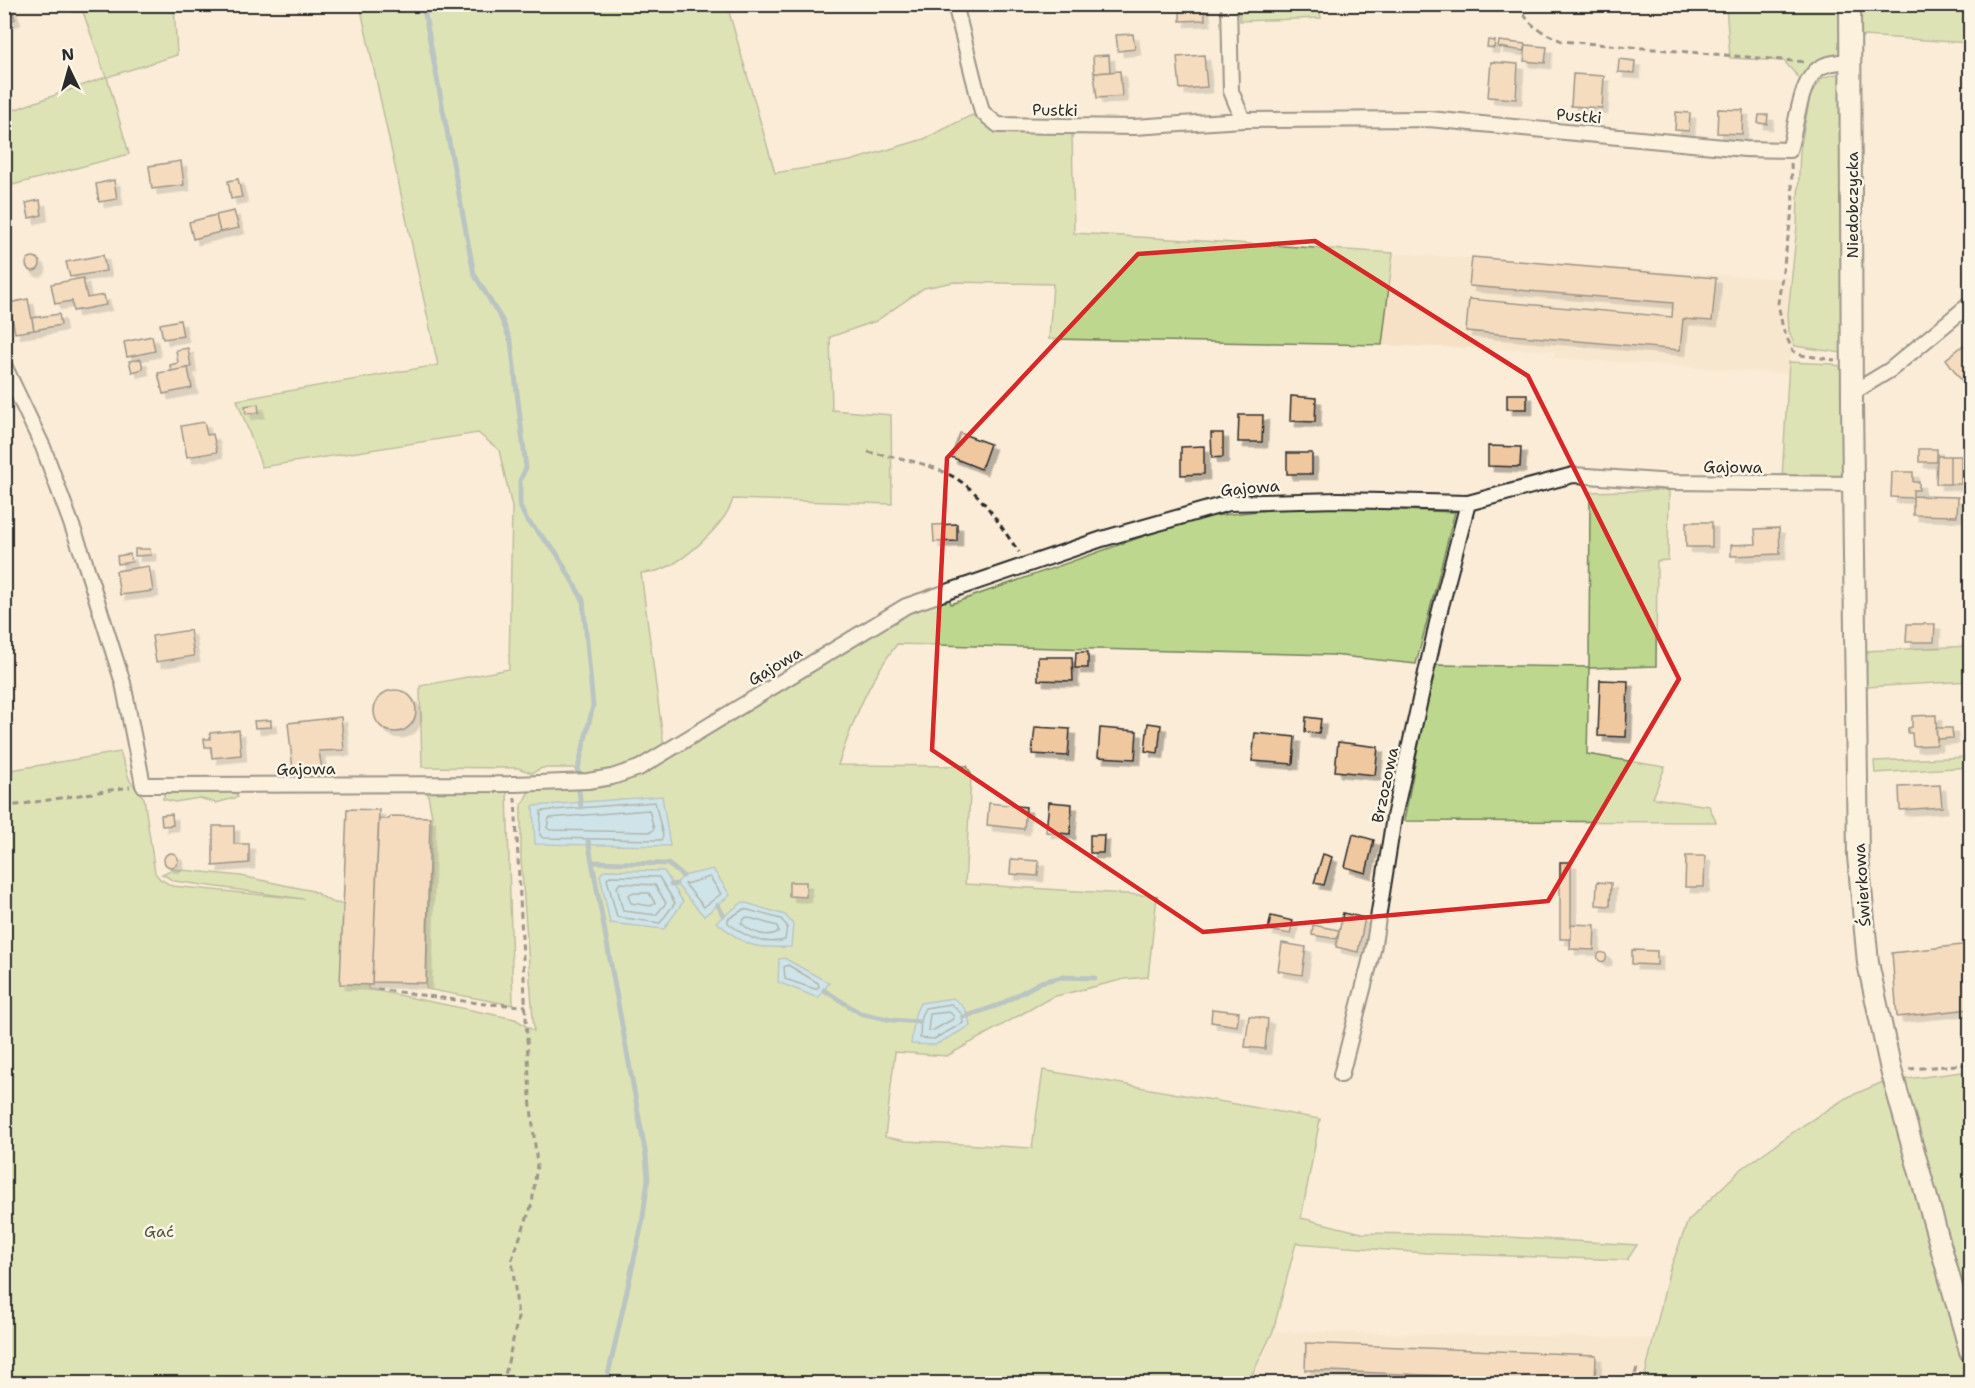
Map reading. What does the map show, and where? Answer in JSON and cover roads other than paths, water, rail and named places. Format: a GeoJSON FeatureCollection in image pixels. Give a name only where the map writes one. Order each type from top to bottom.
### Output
{"type":"FeatureCollection","features":[{"type":"Feature","properties":{"kind":"street","name":"Pustki"},"geometry":{"type":"LineString","coordinates":[[955,4],[982,112],[998,125],[1134,127],[1243,120],[1429,119],[1745,149],[1789,150],[1796,127],[1802,92],[1822,66],[1851,61]]}},
{"type":"Feature","properties":{"kind":"street"},"geometry":{"type":"LineString","coordinates":[[1229,4],[1231,91],[1243,120]]}},
{"type":"Feature","properties":{"kind":"street","name":"Niedobczycka"},"geometry":{"type":"LineString","coordinates":[[1850,4],[1852,399]]}},
{"type":"Feature","properties":{"kind":"street"},"geometry":{"type":"LineString","coordinates":[[1852,399],[1971,304]]}},
{"type":"Feature","properties":{"kind":"street","name":"Gajowa"},"geometry":{"type":"LineString","coordinates":[[4,365],[43,447],[82,553],[123,683],[143,785],[514,784],[588,781],[612,777],[639,768],[906,606],[1034,562],[1229,503],[1338,500],[1468,502],[1573,475],[1673,482],[1853,484]]}},
{"type":"Feature","properties":{"kind":"street","name":"Świerkowa"},"geometry":{"type":"LineString","coordinates":[[1852,399],[1858,856],[1868,963],[1891,1070],[1971,1351]]}},
{"type":"Feature","properties":{"kind":"street","name":"Brzozowa"},"geometry":{"type":"LineString","coordinates":[[1341,1075],[1373,950],[1395,817],[1439,614],[1468,502]]}},
{"type":"Feature","properties":{"kind":"water"},"geometry":{"type":"Polygon","coordinates":[[[662,796],[670,846],[535,844],[533,806],[662,796]]]}},
{"type":"Feature","properties":{"kind":"water"},"geometry":{"type":"Polygon","coordinates":[[[713,869],[730,895],[704,916],[676,884],[683,876],[713,869]]]}},
{"type":"Feature","properties":{"kind":"water"},"geometry":{"type":"Polygon","coordinates":[[[605,870],[664,871],[683,902],[664,929],[610,923],[600,875],[605,870]]]}},
{"type":"Feature","properties":{"kind":"water"},"geometry":{"type":"Polygon","coordinates":[[[743,902],[785,915],[793,924],[791,947],[766,947],[750,944],[716,922],[743,902]]]}},
{"type":"Feature","properties":{"kind":"water"},"geometry":{"type":"Polygon","coordinates":[[[784,958],[829,983],[818,998],[778,982],[779,959],[784,958]]]}},
{"type":"Feature","properties":{"kind":"water"},"geometry":{"type":"Polygon","coordinates":[[[953,998],[965,1010],[970,1026],[935,1045],[911,1044],[915,1014],[920,1003],[953,998]]]}},
{"type":"Feature","properties":{"kind":"waterway"},"geometry":{"type":"LineString","coordinates":[[423,4],[474,274],[502,320],[511,342],[526,468],[520,480],[520,506],[526,519],[556,552],[583,600],[593,706],[577,773]]}},
{"type":"Feature","properties":{"kind":"waterway"},"geometry":{"type":"LineString","coordinates":[[579,791],[581,807]]}},
{"type":"Feature","properties":{"kind":"waterway"},"geometry":{"type":"LineString","coordinates":[[588,840],[646,1156],[648,1179],[642,1224],[606,1384]]}},
{"type":"Feature","properties":{"kind":"waterway"},"geometry":{"type":"LineString","coordinates":[[592,862],[668,864],[683,876]]}},
{"type":"Feature","properties":{"kind":"waterway"},"geometry":{"type":"LineString","coordinates":[[671,885],[676,884]]}},
{"type":"Feature","properties":{"kind":"waterway"},"geometry":{"type":"LineString","coordinates":[[718,905],[723,915]]}},
{"type":"Feature","properties":{"kind":"waterway"},"geometry":{"type":"LineString","coordinates":[[964,1017],[999,1005],[1041,982],[1062,977],[1095,978]]}},
{"type":"Feature","properties":{"kind":"waterway"},"geometry":{"type":"LineString","coordinates":[[824,990],[860,1013],[892,1020],[920,1022]]}},
{"type":"Feature","properties":{"kind":"park label","name":"Gać"},"geometry":{"type":"Point","coordinates":[159,1231]}}]}
